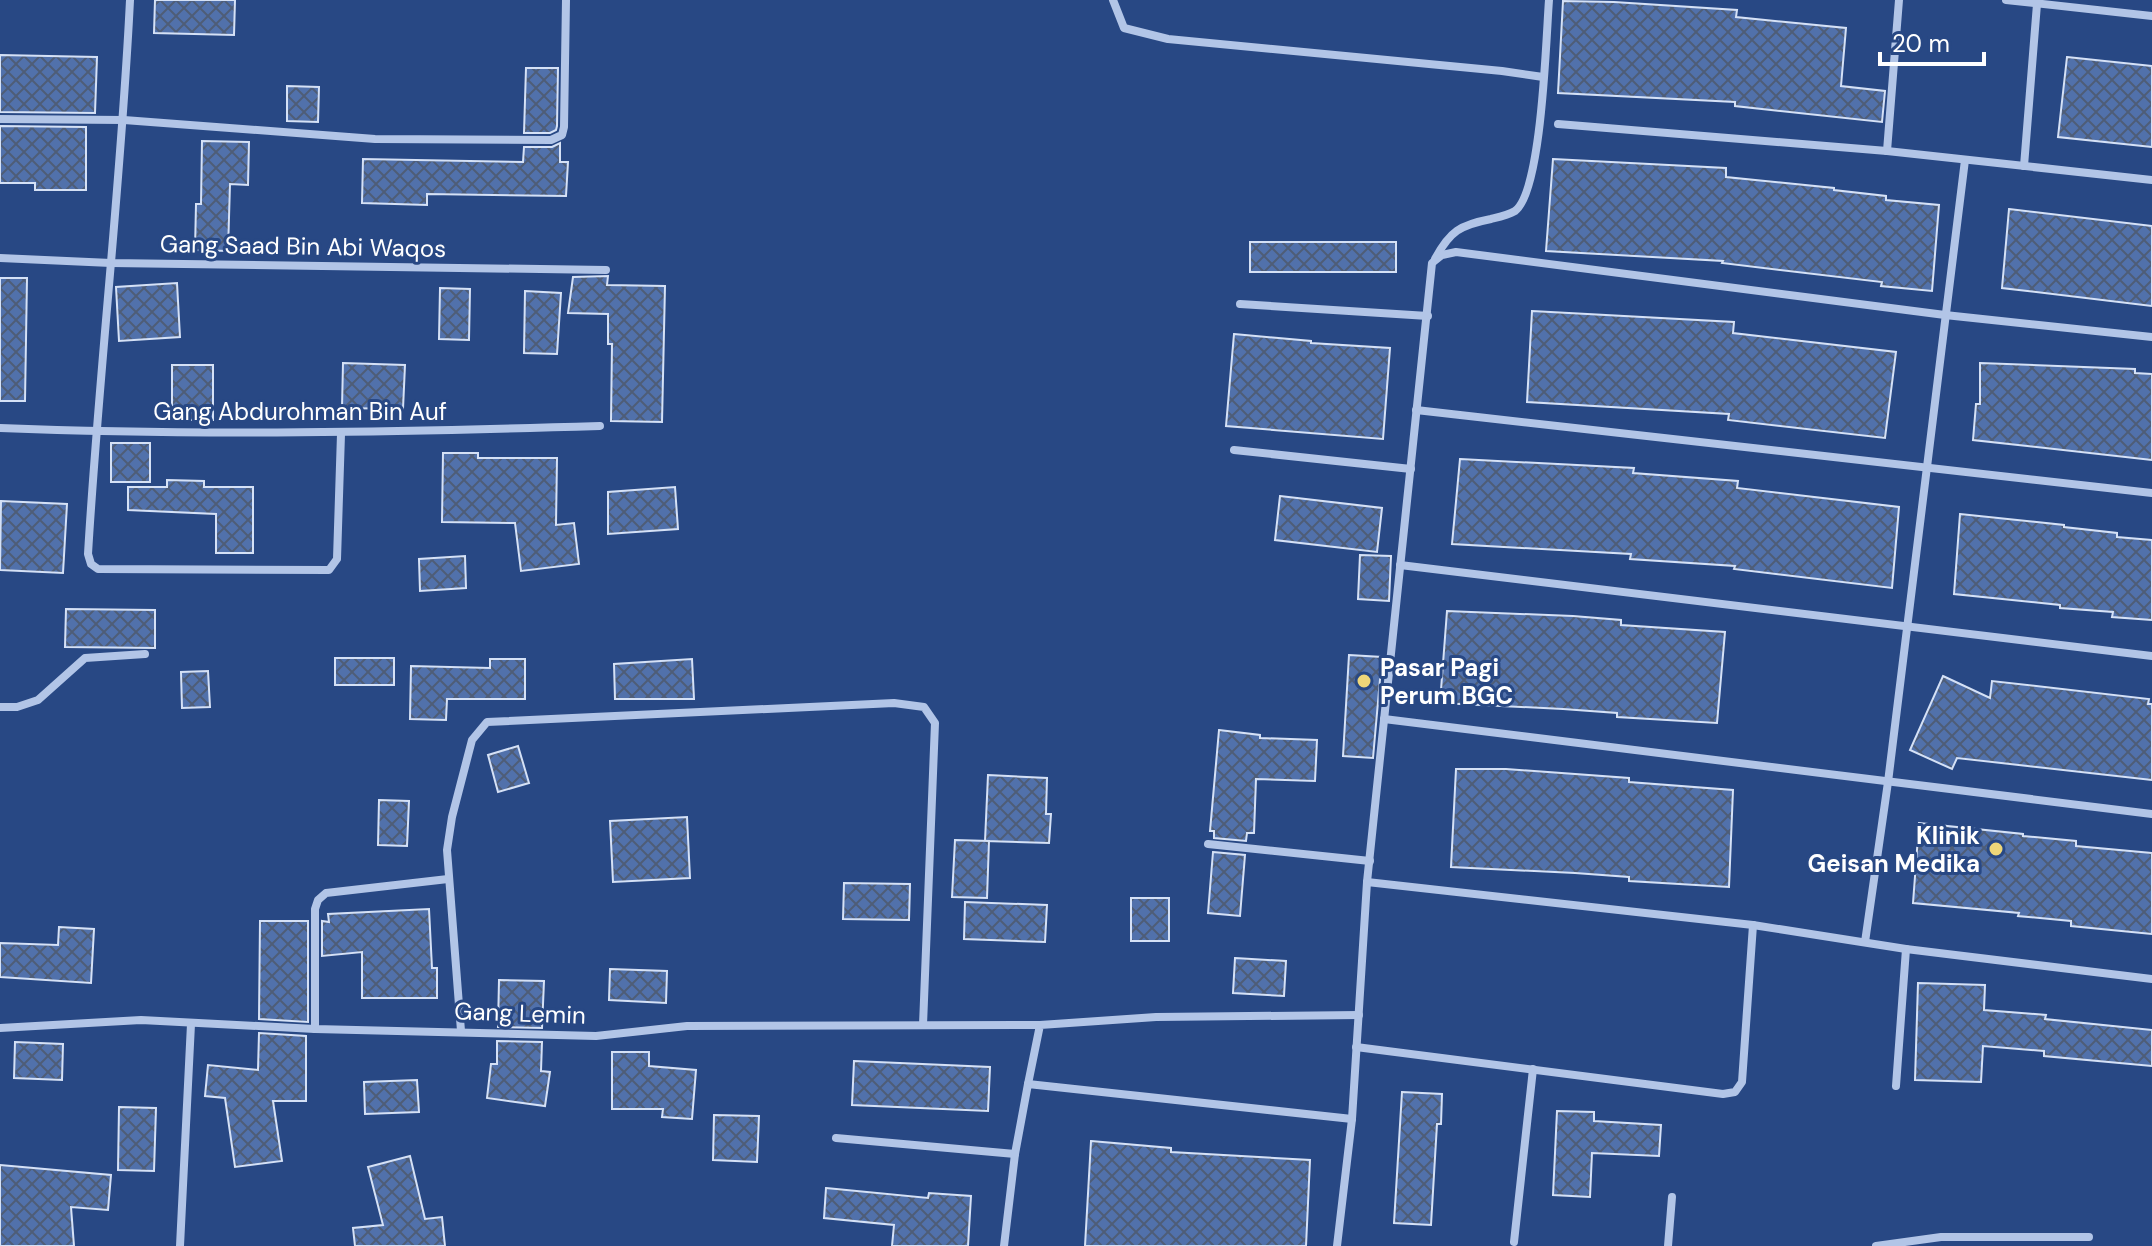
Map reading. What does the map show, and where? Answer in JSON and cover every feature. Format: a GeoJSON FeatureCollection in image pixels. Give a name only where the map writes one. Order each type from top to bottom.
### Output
{"type":"FeatureCollection","features":[{"type":"Feature","properties":{"kind":"street"},"geometry":{"type":"LineString","coordinates":[[130,0],[124,120],[95,432],[88,554],[91,564],[98,569],[329,570],[337,559],[341,434]]}},
{"type":"Feature","properties":{"kind":"street"},"geometry":{"type":"LineString","coordinates":[[0,119],[124,120],[375,139],[556,139],[562,135],[564,127],[566,0]]}},
{"type":"Feature","properties":{"kind":"street"},"geometry":{"type":"LineString","coordinates":[[1113,0],[1124,28],[1168,39],[1543,77]]}},
{"type":"Feature","properties":{"kind":"street"},"geometry":{"type":"LineString","coordinates":[[1337,1246],[1352,1119],[1367,882],[1432,263],[1446,238],[1460,227],[1516,210],[1526,198],[1536,151],[1549,0]]}},
{"type":"Feature","properties":{"kind":"street"},"geometry":{"type":"LineString","coordinates":[[1887,151],[1899,0]]}},
{"type":"Feature","properties":{"kind":"street"},"geometry":{"type":"LineString","coordinates":[[2006,0],[2152,16]]}},
{"type":"Feature","properties":{"kind":"street"},"geometry":{"type":"LineString","coordinates":[[2024,166],[2037,4]]}},
{"type":"Feature","properties":{"kind":"street"},"geometry":{"type":"LineString","coordinates":[[1558,124],[1887,151],[2152,180]]}},
{"type":"Feature","properties":{"kind":"street"},"geometry":{"type":"LineString","coordinates":[[1865,942],[1888,782],[1965,160]]}},
{"type":"Feature","properties":{"kind":"street"},"geometry":{"type":"LineString","coordinates":[[1432,263],[1442,255],[1456,252],[1945,315],[2152,337]]}},
{"type":"Feature","properties":{"kind":"street","name":"Gang Saad Bin Abi Waqos"},"geometry":{"type":"LineString","coordinates":[[0,258],[111,263],[606,270]]}},
{"type":"Feature","properties":{"kind":"street"},"geometry":{"type":"LineString","coordinates":[[1240,304],[1428,316]]}},
{"type":"Feature","properties":{"kind":"street"},"geometry":{"type":"LineString","coordinates":[[1416,410],[2152,493]]}},
{"type":"Feature","properties":{"kind":"street","name":"Gang Abdurohman Bin Auf"},"geometry":{"type":"LineString","coordinates":[[0,428],[341,434],[600,426]]}},
{"type":"Feature","properties":{"kind":"street"},"geometry":{"type":"LineString","coordinates":[[1234,450],[1411,469]]}},
{"type":"Feature","properties":{"kind":"street"},"geometry":{"type":"LineString","coordinates":[[1400,565],[2152,656]]}},
{"type":"Feature","properties":{"kind":"street"},"geometry":{"type":"LineString","coordinates":[[0,707],[17,707],[38,700],[85,658],[145,654]]}},
{"type":"Feature","properties":{"kind":"street"},"geometry":{"type":"LineString","coordinates":[[461,1031],[447,850],[452,817],[472,740],[487,722],[894,703],[924,707],[935,723],[923,1025]]}},
{"type":"Feature","properties":{"kind":"street"},"geometry":{"type":"LineString","coordinates":[[1384,719],[2152,814]]}},
{"type":"Feature","properties":{"kind":"street"},"geometry":{"type":"LineString","coordinates":[[1208,844],[1370,861]]}},
{"type":"Feature","properties":{"kind":"street"},"geometry":{"type":"LineString","coordinates":[[315,1029],[315,909],[318,900],[326,893],[448,879]]}},
{"type":"Feature","properties":{"kind":"street"},"geometry":{"type":"LineString","coordinates":[[1367,882],[1753,925],[1906,949],[2152,979]]}},
{"type":"Feature","properties":{"kind":"street"},"geometry":{"type":"LineString","coordinates":[[1356,1047],[1723,1094],[1735,1092],[1742,1082],[1753,925]]}},
{"type":"Feature","properties":{"kind":"street"},"geometry":{"type":"LineString","coordinates":[[1896,1086],[1906,949]]}},
{"type":"Feature","properties":{"kind":"street","name":"Gang Lemin"},"geometry":{"type":"LineString","coordinates":[[0,1028],[141,1020],[315,1029],[596,1036],[687,1026],[1040,1025],[1156,1017],[1359,1015]]}},
{"type":"Feature","properties":{"kind":"street"},"geometry":{"type":"LineString","coordinates":[[180,1246],[191,1024]]}},
{"type":"Feature","properties":{"kind":"street"},"geometry":{"type":"LineString","coordinates":[[1004,1246],[1015,1154],[1040,1025]]}},
{"type":"Feature","properties":{"kind":"street"},"geometry":{"type":"LineString","coordinates":[[1514,1242],[1533,1069]]}},
{"type":"Feature","properties":{"kind":"street"},"geometry":{"type":"LineString","coordinates":[[1028,1084],[1352,1119]]}},
{"type":"Feature","properties":{"kind":"street"},"geometry":{"type":"LineString","coordinates":[[836,1138],[1015,1154]]}},
{"type":"Feature","properties":{"kind":"street"},"geometry":{"type":"LineString","coordinates":[[1668,1246],[1672,1197]]}},
{"type":"Feature","properties":{"kind":"street"},"geometry":{"type":"LineString","coordinates":[[1876,1246],[2089,1237]]}},
{"type":"Feature","properties":{"kind":"building"},"geometry":{"type":"Polygon","coordinates":[[[155,0],[235,0],[234,35],[154,33],[155,0]]]}},
{"type":"Feature","properties":{"kind":"building"},"geometry":{"type":"Polygon","coordinates":[[[1563,1],[1737,10],[1736,17],[1846,28],[1841,86],[1885,91],[1882,122],[1735,106],[1735,102],[1558,93],[1563,1]]]}},
{"type":"Feature","properties":{"kind":"building"},"geometry":{"type":"Polygon","coordinates":[[[0,55],[97,57],[95,113],[0,112],[0,55]]]}},
{"type":"Feature","properties":{"kind":"building"},"geometry":{"type":"Polygon","coordinates":[[[2067,57],[2152,66],[2152,147],[2058,137],[2067,57]]]}},
{"type":"Feature","properties":{"kind":"building"},"geometry":{"type":"Polygon","coordinates":[[[526,68],[558,68],[557,126],[550,133],[524,133],[526,68]]]}},
{"type":"Feature","properties":{"kind":"building"},"geometry":{"type":"Polygon","coordinates":[[[287,86],[319,87],[318,122],[287,121],[287,86]]]}},
{"type":"Feature","properties":{"kind":"building"},"geometry":{"type":"Polygon","coordinates":[[[0,126],[86,127],[86,190],[35,190],[35,183],[0,183],[0,126]]]}},
{"type":"Feature","properties":{"kind":"building"},"geometry":{"type":"Polygon","coordinates":[[[202,141],[249,142],[248,185],[230,184],[228,251],[195,250],[196,204],[201,204],[202,141]]]}},
{"type":"Feature","properties":{"kind":"building"},"geometry":{"type":"Polygon","coordinates":[[[560,143],[560,162],[568,162],[566,196],[427,194],[427,205],[362,203],[363,159],[523,162],[524,147],[552,147],[560,143]]]}},
{"type":"Feature","properties":{"kind":"building"},"geometry":{"type":"Polygon","coordinates":[[[1553,159],[1726,168],[1726,177],[1834,188],[1886,196],[1886,200],[1939,205],[1932,291],[1723,261],[1546,251],[1553,159]]]}},
{"type":"Feature","properties":{"kind":"building"},"geometry":{"type":"Polygon","coordinates":[[[2009,209],[2152,226],[2152,306],[2002,288],[2009,209]]]}},
{"type":"Feature","properties":{"kind":"building"},"geometry":{"type":"Polygon","coordinates":[[[1250,242],[1396,242],[1396,272],[1250,272],[1250,242]]]}},
{"type":"Feature","properties":{"kind":"building"},"geometry":{"type":"Polygon","coordinates":[[[608,276],[607,285],[665,286],[662,422],[611,421],[612,344],[608,344],[608,314],[568,313],[573,277],[608,276]]]}},
{"type":"Feature","properties":{"kind":"building"},"geometry":{"type":"Polygon","coordinates":[[[0,278],[27,278],[25,401],[0,401],[0,278]]]}},
{"type":"Feature","properties":{"kind":"building"},"geometry":{"type":"Polygon","coordinates":[[[177,283],[180,337],[119,341],[116,287],[177,283]]]}},
{"type":"Feature","properties":{"kind":"building"},"geometry":{"type":"Polygon","coordinates":[[[440,288],[470,289],[469,340],[439,339],[440,288]]]}},
{"type":"Feature","properties":{"kind":"building"},"geometry":{"type":"Polygon","coordinates":[[[525,291],[561,293],[557,354],[524,353],[525,291]]]}},
{"type":"Feature","properties":{"kind":"building"},"geometry":{"type":"Polygon","coordinates":[[[1532,311],[1734,322],[1733,333],[1896,352],[1885,438],[1728,420],[1729,414],[1527,402],[1532,311]]]}},
{"type":"Feature","properties":{"kind":"building"},"geometry":{"type":"Polygon","coordinates":[[[1234,334],[1390,348],[1383,439],[1226,426],[1234,334]]]}},
{"type":"Feature","properties":{"kind":"building"},"geometry":{"type":"Polygon","coordinates":[[[343,363],[405,365],[403,409],[342,408],[343,363]]]}},
{"type":"Feature","properties":{"kind":"building"},"geometry":{"type":"Polygon","coordinates":[[[1980,363],[2135,369],[2135,373],[2152,374],[2152,460],[1973,440],[1976,404],[1980,404],[1980,363]]]}},
{"type":"Feature","properties":{"kind":"building"},"geometry":{"type":"Polygon","coordinates":[[[172,365],[213,365],[213,420],[172,420],[172,365]]]}},
{"type":"Feature","properties":{"kind":"building"},"geometry":{"type":"Polygon","coordinates":[[[111,443],[150,443],[150,482],[111,482],[111,443]]]}},
{"type":"Feature","properties":{"kind":"building"},"geometry":{"type":"Polygon","coordinates":[[[443,453],[478,453],[478,458],[557,458],[556,525],[574,523],[579,564],[521,571],[515,523],[442,522],[443,453]]]}},
{"type":"Feature","properties":{"kind":"building"},"geometry":{"type":"Polygon","coordinates":[[[1460,459],[1634,468],[1633,473],[1738,481],[1737,488],[1899,507],[1892,588],[1734,569],[1735,566],[1630,559],[1631,554],[1452,544],[1460,459]]]}},
{"type":"Feature","properties":{"kind":"building"},"geometry":{"type":"Polygon","coordinates":[[[167,480],[204,481],[204,487],[253,487],[253,553],[216,553],[216,514],[128,510],[128,487],[167,487],[167,480]]]}},
{"type":"Feature","properties":{"kind":"building"},"geometry":{"type":"Polygon","coordinates":[[[675,487],[678,529],[608,534],[608,492],[675,487]]]}},
{"type":"Feature","properties":{"kind":"building"},"geometry":{"type":"Polygon","coordinates":[[[1280,496],[1382,508],[1377,552],[1275,540],[1280,496]]]}},
{"type":"Feature","properties":{"kind":"building"},"geometry":{"type":"Polygon","coordinates":[[[1,501],[67,504],[63,573],[0,570],[1,501]]]}},
{"type":"Feature","properties":{"kind":"building"},"geometry":{"type":"Polygon","coordinates":[[[1960,514],[2064,525],[2117,533],[2117,537],[2152,540],[2152,620],[2112,617],[2113,612],[2060,608],[2060,605],[1954,594],[1960,514]]]}},
{"type":"Feature","properties":{"kind":"building"},"geometry":{"type":"Polygon","coordinates":[[[1360,555],[1391,556],[1389,601],[1358,599],[1360,555]]]}},
{"type":"Feature","properties":{"kind":"building"},"geometry":{"type":"Polygon","coordinates":[[[465,556],[466,588],[420,591],[419,559],[465,556]]]}},
{"type":"Feature","properties":{"kind":"building"},"geometry":{"type":"Polygon","coordinates":[[[66,609],[155,610],[155,648],[65,647],[66,609]]]}},
{"type":"Feature","properties":{"kind":"building"},"geometry":{"type":"Polygon","coordinates":[[[1447,611],[1573,616],[1621,620],[1621,625],[1725,632],[1717,723],[1617,717],[1617,713],[1563,709],[1440,703],[1447,611]]]}},
{"type":"Feature","properties":{"kind":"building"},"geometry":{"type":"Polygon","coordinates":[[[1349,655],[1382,657],[1373,758],[1343,756],[1349,655]]]}},
{"type":"Feature","properties":{"kind":"building"},"geometry":{"type":"Polygon","coordinates":[[[335,658],[394,658],[394,685],[335,685],[335,658]]]}},
{"type":"Feature","properties":{"kind":"building"},"geometry":{"type":"Polygon","coordinates":[[[490,659],[525,659],[525,699],[447,699],[446,720],[410,719],[411,666],[490,668],[490,659]]]}},
{"type":"Feature","properties":{"kind":"building"},"geometry":{"type":"Polygon","coordinates":[[[692,659],[694,699],[615,699],[614,664],[692,659]]]}},
{"type":"Feature","properties":{"kind":"building"},"geometry":{"type":"Polygon","coordinates":[[[208,671],[210,707],[182,708],[181,672],[208,671]]]}},
{"type":"Feature","properties":{"kind":"building"},"geometry":{"type":"Polygon","coordinates":[[[1943,676],[1990,698],[1992,681],[2149,699],[2148,704],[2152,704],[2152,780],[1957,758],[1952,769],[1910,750],[1943,676]]]}},
{"type":"Feature","properties":{"kind":"building"},"geometry":{"type":"Polygon","coordinates":[[[1219,730],[1260,735],[1260,738],[1317,740],[1315,781],[1256,779],[1254,833],[1247,833],[1246,841],[1214,838],[1214,831],[1210,831],[1219,730]]]}},
{"type":"Feature","properties":{"kind":"building"},"geometry":{"type":"Polygon","coordinates":[[[518,746],[529,783],[498,792],[488,755],[518,746]]]}},
{"type":"Feature","properties":{"kind":"building"},"geometry":{"type":"Polygon","coordinates":[[[1456,769],[1506,769],[1629,778],[1629,782],[1733,790],[1729,887],[1629,881],[1629,877],[1575,873],[1451,867],[1456,769]]]}},
{"type":"Feature","properties":{"kind":"building"},"geometry":{"type":"Polygon","coordinates":[[[988,775],[1047,778],[1046,814],[1051,814],[1049,843],[985,841],[988,775]]]}},
{"type":"Feature","properties":{"kind":"building"},"geometry":{"type":"Polygon","coordinates":[[[379,800],[409,801],[407,846],[378,845],[379,800]]]}},
{"type":"Feature","properties":{"kind":"building"},"geometry":{"type":"Polygon","coordinates":[[[687,817],[690,878],[613,882],[610,821],[687,817]]]}},
{"type":"Feature","properties":{"kind":"building"},"geometry":{"type":"Polygon","coordinates":[[[1919,823],[2076,841],[2076,846],[2152,853],[2152,934],[2071,926],[2071,921],[2018,916],[2019,913],[1913,903],[1919,823]]]}},
{"type":"Feature","properties":{"kind":"building"},"geometry":{"type":"Polygon","coordinates":[[[955,840],[989,841],[987,898],[952,897],[955,840]]]}},
{"type":"Feature","properties":{"kind":"building"},"geometry":{"type":"Polygon","coordinates":[[[1213,852],[1245,855],[1240,916],[1208,913],[1213,852]]]}},
{"type":"Feature","properties":{"kind":"building"},"geometry":{"type":"Polygon","coordinates":[[[844,883],[910,884],[909,920],[843,919],[844,883]]]}},
{"type":"Feature","properties":{"kind":"building"},"geometry":{"type":"Polygon","coordinates":[[[1131,898],[1169,898],[1169,941],[1131,941],[1131,898]]]}},
{"type":"Feature","properties":{"kind":"building"},"geometry":{"type":"Polygon","coordinates":[[[965,902],[1047,905],[1045,942],[964,939],[965,902]]]}},
{"type":"Feature","properties":{"kind":"building"},"geometry":{"type":"Polygon","coordinates":[[[429,909],[432,968],[437,968],[437,998],[362,998],[362,952],[322,956],[322,921],[329,922],[328,914],[429,909]]]}},
{"type":"Feature","properties":{"kind":"building"},"geometry":{"type":"Polygon","coordinates":[[[260,921],[308,921],[308,1022],[259,1019],[260,921]]]}},
{"type":"Feature","properties":{"kind":"building"},"geometry":{"type":"Polygon","coordinates":[[[59,927],[94,929],[91,983],[0,977],[0,943],[58,945],[59,927]]]}},
{"type":"Feature","properties":{"kind":"building"},"geometry":{"type":"Polygon","coordinates":[[[1235,958],[1286,961],[1284,996],[1233,993],[1235,958]]]}},
{"type":"Feature","properties":{"kind":"building"},"geometry":{"type":"Polygon","coordinates":[[[610,969],[667,971],[666,1003],[609,1000],[610,969]]]}},
{"type":"Feature","properties":{"kind":"building"},"geometry":{"type":"Polygon","coordinates":[[[499,980],[544,981],[542,1028],[498,1027],[499,980]]]}},
{"type":"Feature","properties":{"kind":"building"},"geometry":{"type":"Polygon","coordinates":[[[1918,983],[1985,985],[1984,1010],[2152,1030],[2152,1066],[2044,1056],[2044,1051],[1983,1046],[1981,1082],[1915,1080],[1918,983]]]}},
{"type":"Feature","properties":{"kind":"building"},"geometry":{"type":"Polygon","coordinates":[[[259,1033],[306,1036],[306,1101],[273,1101],[282,1161],[235,1167],[225,1098],[205,1096],[208,1065],[258,1070],[259,1033]]]}},
{"type":"Feature","properties":{"kind":"building"},"geometry":{"type":"Polygon","coordinates":[[[497,1041],[542,1042],[541,1071],[550,1072],[545,1106],[487,1098],[491,1064],[497,1064],[497,1041]]]}},
{"type":"Feature","properties":{"kind":"building"},"geometry":{"type":"Polygon","coordinates":[[[15,1042],[63,1044],[62,1080],[14,1078],[15,1042]]]}},
{"type":"Feature","properties":{"kind":"building"},"geometry":{"type":"Polygon","coordinates":[[[612,1052],[649,1052],[649,1066],[696,1070],[692,1119],[662,1117],[663,1109],[612,1109],[612,1052]]]}},
{"type":"Feature","properties":{"kind":"building"},"geometry":{"type":"Polygon","coordinates":[[[854,1061],[990,1067],[988,1111],[852,1105],[854,1061]]]}},
{"type":"Feature","properties":{"kind":"building"},"geometry":{"type":"Polygon","coordinates":[[[417,1080],[419,1112],[365,1114],[364,1082],[417,1080]]]}},
{"type":"Feature","properties":{"kind":"building"},"geometry":{"type":"Polygon","coordinates":[[[1402,1092],[1442,1094],[1441,1124],[1437,1124],[1431,1225],[1394,1223],[1402,1092]]]}},
{"type":"Feature","properties":{"kind":"building"},"geometry":{"type":"Polygon","coordinates":[[[119,1107],[156,1108],[154,1171],[118,1170],[119,1107]]]}},
{"type":"Feature","properties":{"kind":"building"},"geometry":{"type":"Polygon","coordinates":[[[1557,1111],[1594,1112],[1594,1121],[1661,1125],[1659,1156],[1592,1153],[1590,1197],[1553,1195],[1557,1111]]]}},
{"type":"Feature","properties":{"kind":"building"},"geometry":{"type":"Polygon","coordinates":[[[714,1115],[759,1116],[757,1162],[713,1160],[714,1115]]]}},
{"type":"Feature","properties":{"kind":"building"},"geometry":{"type":"Polygon","coordinates":[[[1091,1141],[1171,1148],[1171,1152],[1310,1160],[1306,1246],[1085,1246],[1091,1141]]]}},
{"type":"Feature","properties":{"kind":"building"},"geometry":{"type":"Polygon","coordinates":[[[410,1156],[425,1219],[442,1217],[445,1246],[355,1246],[353,1228],[383,1225],[368,1167],[410,1156]]]}},
{"type":"Feature","properties":{"kind":"building"},"geometry":{"type":"Polygon","coordinates":[[[0,1165],[111,1175],[108,1210],[71,1207],[74,1246],[0,1246],[0,1165]]]}},
{"type":"Feature","properties":{"kind":"building"},"geometry":{"type":"Polygon","coordinates":[[[826,1188],[928,1198],[929,1193],[971,1196],[968,1246],[892,1246],[894,1225],[824,1218],[826,1188]]]}},
{"type":"Feature","properties":{"kind":"place","name":"Pasar Pagi Perum BGC"},"geometry":{"type":"Point","coordinates":[1364,681]}},
{"type":"Feature","properties":{"kind":"place","name":"Klinik Geisan Medika"},"geometry":{"type":"Point","coordinates":[1996,849]}}]}
